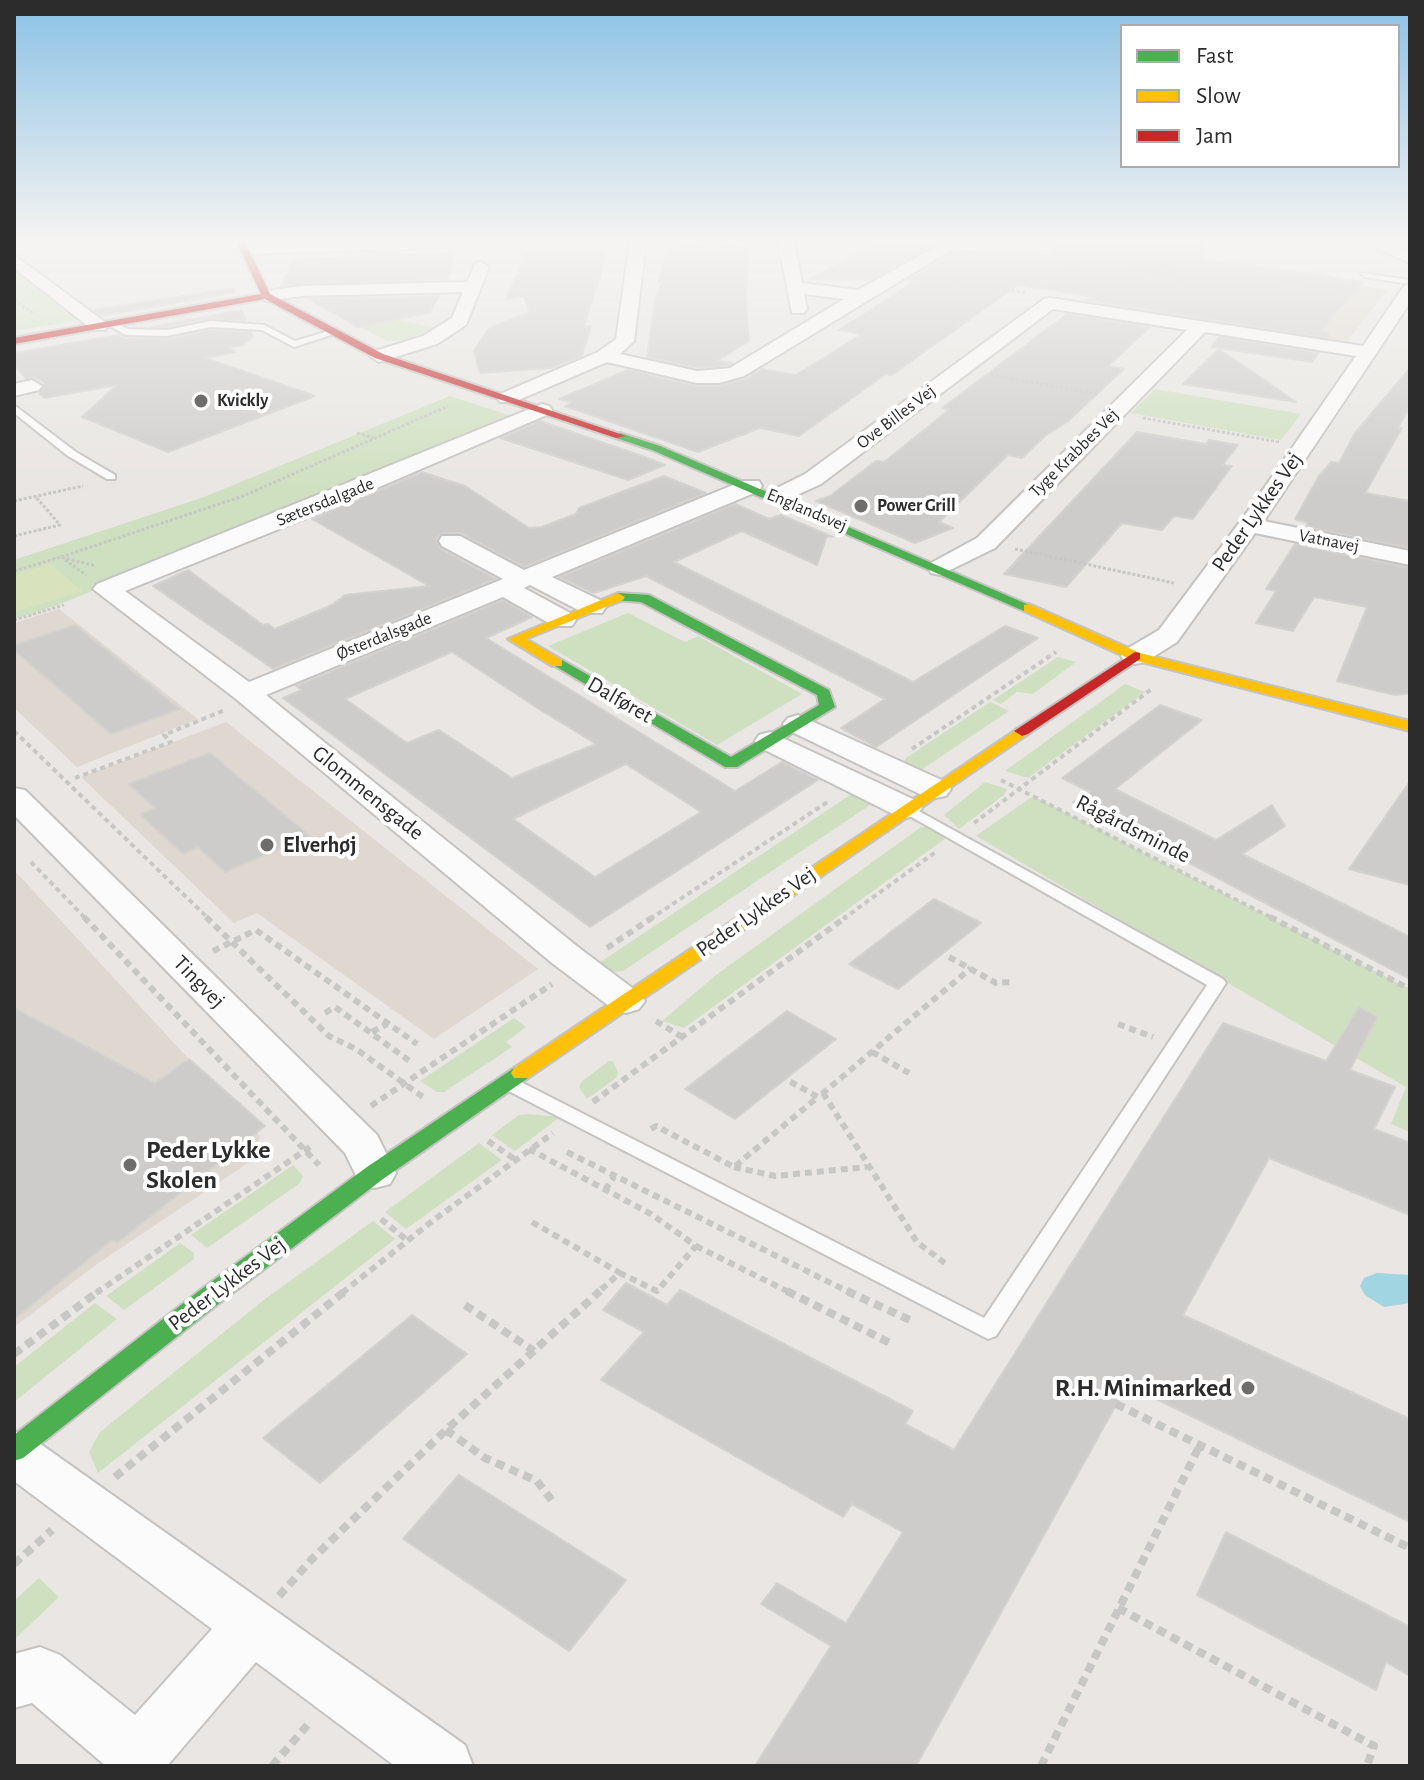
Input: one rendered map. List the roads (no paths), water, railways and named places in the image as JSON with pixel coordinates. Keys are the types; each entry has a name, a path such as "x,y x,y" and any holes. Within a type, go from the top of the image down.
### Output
{"street":[{"path":"14,341 105,325"},
{"name":"Englandsvej","path":"319,325 379,356 656,448 751,486 1135,656 1410,726"},
{"path":"379,356 430,340 455,325"},
{"path":"507,398 605,356 625,341 627,325"},
{"path":"802,325 803,331"},
{"path":"605,356 697,377 719,377 737,372 813,325"},
{"name":"Ove Billes Vej","path":"777,497 813,479 959,370 1013,325"},
{"name":"Ove Billes Vej","path":"1196,325 1201,326"},
{"name":"Peder Lykkes Vej","path":"444,1766 14,1452 208,1298 375,1173 906,808 1168,636 1249,525 1385,325"},
{"path":"1201,326 1367,352"},
{"name":"Tyge Krabbes Vej","path":"940,568 986,543 1201,326"},
{"name":"Sætersdalgade","path":"102,578 306,510 542,410"},
{"name":"Østerdalsgade","path":"246,693 751,486"},
{"name":"Vatnavej","path":"1249,525 1410,558"},
{"path":"451,541 519,581 563,620"},
{"name":"Glommensgade","path":"102,578 565,955 626,1001"},
{"path":"519,581 593,607"},
{"name":"Dalføret","path":"618,597 644,598 824,693 827,707 731,764 515,639 593,607 618,597"},
{"path":"798,724 935,789"},
{"path":"770,741 906,808"},
{"name":"Tingvej","path":"14,797 362,1145 375,1173"},
{"path":"14,1681 40,1674 138,1755 252,1625"}],"lane":[{"path":"105,325 126,332 153,332 203,325"},
{"path":"225,325 264,328 294,344 333,333"},
{"path":"14,408 72,454 111,477"},
{"path":"507,1083 988,1330 1217,983 906,808"}],"water":[{"path":"1377,1273 1410,1275 1410,1303 1384,1307 1365,1295 1360,1286 1364,1278"}],"place":[{"name":"Kvickly","path":"201,401"},
{"name":"Power Grill","path":"861,506"},
{"name":"Elverhøj","path":"267,845"},
{"name":"Peder Lykke Skolen","path":"130,1165"},
{"name":"R.H. Minimarked","path":"1248,1388"}]}
